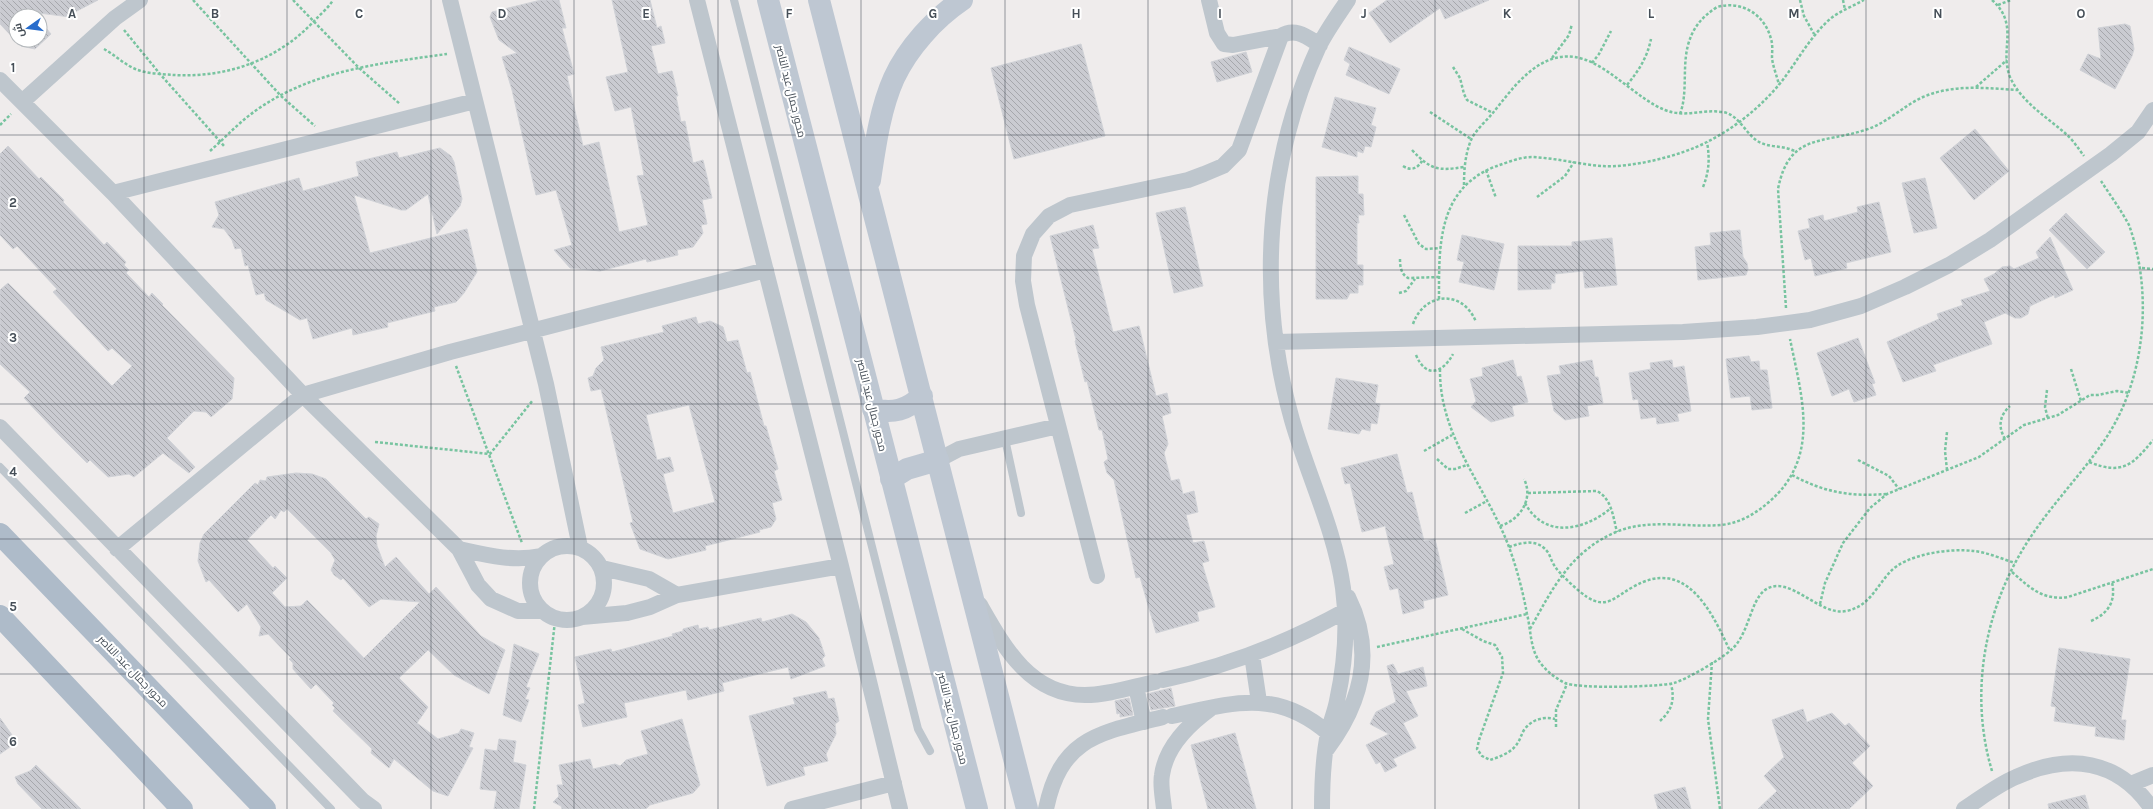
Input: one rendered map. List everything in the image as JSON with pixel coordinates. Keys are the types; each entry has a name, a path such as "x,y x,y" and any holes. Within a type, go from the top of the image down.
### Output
{"main road":[{"name":"محور جمال عبد الناصر","path":"768,0 977,809"},
{"path":"819,0 973,593 1027,809"},
{"path":"869,190 882,118 894,78 934,14 937,0"},
{"path":"921,36 962,0"},
{"path":"873,409 886,412 899,411 912,405 922,396"},
{"path":"891,479 908,469 938,460"},
{"name":"محور جمال عبد الناصر","path":"0,534 265,809"},
{"path":"2,619 182,809"}],"street":[{"path":"22,102 115,18 140,0"},
{"path":"450,0 464,51 475,101 546,384 580,547"},
{"path":"697,0 841,566 900,809"},
{"path":"1209,0 1217,33 1224,44 1233,46 1280,36 1287,32 1295,31 1320,45"},
{"path":"1322,809 1328,734 1337,703 1345,642 1343,587 1321,504 1292,421 1281,377 1276,342 1271,261 1277,181 1285,141 1301,90 1320,45 1348,0"},
{"path":"1098,576 1034,334 1023,281 1024,256 1033,234 1049,216 1070,205 1188,180 1223,166 1239,150 1280,36"},
{"path":"0,80 113,193 302,395 459,549 478,585 491,599 518,611 549,614 568,620 582,617 627,613 650,607 677,595 841,566"},
{"path":"113,193 475,101"},
{"path":"1276,342 1683,332 1757,328 1810,320 1861,306 1918,281 1949,265 1990,240 2093,167 2138,132 2153,110"},
{"path":"117,548 302,395 450,352 766,270"},
{"path":"938,460 959,449 1058,426"},
{"path":"0,427 368,806"},
{"path":"459,549 496,557 534,557 552,548 566,545 580,547 593,556 602,568 605,583 602,597 594,609 582,617"},
{"path":"534,557 530,583 533,598 549,614"},
{"path":"602,568 649,579 677,595"},
{"path":"1326,750 1343,728 1355,703 1361,677 1363,650 1360,628 1353,607 1343,587"},
{"path":"973,593 1007,650 1016,662 1029,674 1049,688 1066,693 1086,696 1136,687 1216,668 1300,635 1345,611"},
{"path":"1252,655 1259,702"},
{"path":"1136,687 1144,722"},
{"path":"1046,809 1058,769 1075,749 1098,736 1144,722 1214,707 1259,702 1284,707 1296,712 1318,725 1328,734"},
{"path":"1164,809 1162,775 1166,758 1175,742 1186,728 1214,707"},
{"path":"1964,809 2016,777 2035,770 2077,762 2096,766 2115,773 2132,784 2152,809"},
{"path":"2132,784 2153,775"},
{"path":"792,809 894,783"}],"lane":[{"path":"734,0 918,729 930,751"},
{"path":"1005,439 1021,513"},
{"path":"0,467 331,809"}],"path":[{"path":"192,0 281,96 328,138"},
{"path":"292,0 359,68 414,116"},
{"path":"90,40 137,70 160,74 191,76 217,74 251,64 274,54 289,44 313,23 333,0"},
{"path":"1800,0 1804,16 1814,34"},
{"path":"1843,0 1845,10"},
{"path":"1439,299 1441,248 1450,207 1464,185 1486,170 1509,162 1531,157 1602,166 1638,163 1673,155 1707,142 1739,122 1760,105 1779,85 1814,34 1831,18 1864,0"},
{"path":"1992,0 1998,5 2005,17 2009,31 2007,60 2010,76 2017,90 2067,135 2093,167 2129,225 2142,268 2145,286 2145,330 2130,392 2107,437 2089,462 2039,524 2016,563 1997,606 1990,629 1983,659 1980,691 1984,738 1997,788"},
{"path":"1998,5 2011,0"},
{"path":"1680,114 1684,95 1684,68 1693,32 1702,17 1724,2 1729,1"},
{"path":"1750,6 1761,17 1770,36 1772,58 1779,85"},
{"path":"115,18 160,74 220,143 241,160"},
{"path":"1464,185 1464,167 1471,139 1513,87 1533,69 1552,58 1569,35 1572,24"},
{"path":"1592,63 1599,54 1611,31"},
{"path":"1627,85 1646,59 1651,39"},
{"path":"208,152 258,109 299,86 333,74 382,63 464,51"},
{"path":"1552,58 1574,56 1592,63 1664,109 1680,114 1724,112 1739,122 1757,141 1771,146 1783,146 1796,152"},
{"path":"1976,87 2007,60"},
{"path":"1453,67 1460,78 1467,100 1493,113"},
{"path":"1530,629 1562,573 1576,558 1592,546 1617,532 1644,525 1722,525 1740,521 1756,513 1778,494 1792,476 1802,448 1805,422 1802,396 1787,323 1778,189 1781,172 1790,158 1802,146 1818,140 1867,130 1923,97 1940,92 1976,87 2017,90"},
{"path":"1430,112 1471,139"},
{"path":"1703,188 1708,174 1709,156 1707,142"},
{"path":"1412,150 1422,161 1436,169 1464,167"},
{"path":"1403,166 1408,169 1414,169 1419,166 1422,161"},
{"path":"1537,197 1565,176 1574,162"},
{"path":"1486,170 1496,198"},
{"path":"1404,215 1419,244 1426,249 1441,248"},
{"path":"1400,259 1400,268 1404,276 1414,279 1439,277"},
{"path":"2142,268 2153,269"},
{"path":"1399,293 1406,290 1414,279"},
{"path":"450,352 490,454 534,557"},
{"path":"2071,369 2081,401"},
{"path":"1440,370 1440,387 1443,407 1452,435 1500,526 1509,547 1527,614 1532,646 1538,660 1548,673 1567,684 1597,686 1671,684 1682,680 1730,651 1744,634 1759,597 1765,590 1774,587 1783,586 1825,608 1843,612 1859,607 1877,591 1901,563 1929,554 1944,551 1975,551 2016,563"},
{"path":"490,454 546,384"},
{"path":"2046,390 2045,407 2048,419"},
{"path":"1792,476 1809,485 1848,495 1887,494 1979,457 2024,425 2058,415 2093,394 2098,395 2117,391 2130,392"},
{"path":"2005,439 2000,425 2004,411 2010,406"},
{"path":"1947,432 1945,451 1947,470"},
{"path":"1424,451 1452,435"},
{"path":"346,439 490,454"},
{"path":"2089,462 2112,469 2131,465 2153,440"},
{"path":"1437,459 1448,469 1455,469 1467,465"},
{"path":"1858,460 1889,476 1899,489"},
{"path":"1500,526 1514,520 1525,504 1528,493 1524,479"},
{"path":"1528,493 1598,491 1609,501 1617,532"},
{"path":"1820,605 1825,583 1843,543 1856,525 1887,494"},
{"path":"1464,513 1487,501"},
{"path":"1525,504 1531,515 1541,523 1553,527 1576,526 1589,523 1611,508"},
{"path":"1509,547 1520,542 1534,543 1546,550 1556,568 1586,596 1595,601 1605,602 1616,600 1634,586 1648,581 1663,578 1679,581 1692,588 1702,600 1718,624 1730,651"},
{"path":"2012,572 2039,594 2058,599 2153,569"},
{"path":"2091,621 2103,614 2111,604 2114,593 2112,582"},
{"path":"534,809 549,614"},
{"path":"1363,650 1527,614"},
{"path":"1462,628 1477,638 1495,645 1502,657 1503,673 1477,749 1482,756 1490,760 1500,756 1517,745 1529,725 1541,718 1554,719"},
{"path":"1712,662 1708,719 1720,809"},
{"path":"1556,727 1554,719 1556,710 1567,684"},
{"path":"1660,721 1668,714 1672,705 1674,694 1671,684"}],"building":[{"path":"0,0 98,0 73,13 70,17 48,14 48,8 8,8 8,32 0,24"},
{"path":"541,0 559,0 566,28 562,28 574,74 567,76 583,146 599,142 619,232 648,225 637,176 644,175 631,107 615,111 606,77 628,72 612,0 650,0 657,28 661,26 665,43 651,46 658,74 672,71 678,96 676,96 681,122 685,121 693,163 703,160 712,198 702,200 707,224 701,225 703,233 693,247 677,250 678,255 647,262 646,259 600,271 570,268 554,250 572,245 556,190 536,195 512,90 502,57 517,53 499,40 490,17 492,12"},
{"path":"1387,0 1489,0 1445,19 1440,8 1390,43 1369,13"},
{"path":"2125,24 2130,26 2134,49 2115,89 2080,70 2088,54 2101,59 2098,28"},
{"path":"1081,44 1105,136 1014,159 991,68"},
{"path":"1349,47 1400,69 1389,94 1346,75 1350,64 1344,60"},
{"path":"1246,52 1252,72 1217,82 1211,62"},
{"path":"1335,97 1376,108 1371,125 1376,127 1371,147 1365,146 1363,153 1357,151 1357,157 1322,147"},
{"path":"1975,129 2009,171 1974,200 1940,158"},
{"path":"8,146 39,179 41,177 64,200 63,202 104,245 107,242 126,262 124,265 129,270 126,273 149,297 152,293 234,378 232,399 211,417 206,412 194,411 167,438 195,467 189,473 163,453 134,477 129,474 108,477 90,460 87,463 61,437 24,398 30,392 0,364 0,290 8,283 112,386 132,366 112,348 108,351 53,292 57,289 17,246 13,249 0,235 0,154"},
{"path":"440,148 451,156 454,162 462,199 460,206 437,234 428,194 406,210 401,210 354,195 370,253 467,229 477,272 464,293 456,302 434,307 435,311 387,323 388,327 353,335 352,328 313,339 307,318 300,320 266,300 264,293 256,295 248,265 245,266 241,248 235,249 232,240 224,229 212,227 219,215 215,202 299,178 303,191 359,176 356,162 397,152 399,158"},
{"path":"1358,176 1358,194 1363,194 1364,215 1358,215 1357,265 1363,265 1363,285 1358,285 1358,293 1350,293 1347,299 1316,299 1316,177"},
{"path":"1925,178 1937,228 1914,233 1902,183"},
{"path":"1879,202 1891,252 1846,263 1847,268 1815,276 1811,258 1805,260 1798,231 1810,228 1808,219 1823,215 1824,221 1858,212 1857,207"},
{"path":"1185,207 1203,286 1174,293 1156,213"},
{"path":"2066,213 2105,252 2087,269 2049,230"},
{"path":"1093,225 1099,248 1092,249 1113,332 1139,326 1156,396 1167,393 1171,413 1162,416 1168,444 1164,453 1171,481 1179,479 1183,494 1194,491 1198,512 1186,515 1193,543 1204,541 1209,561 1202,563 1215,607 1197,612 1199,621 1156,633 1140,577 1136,578 1114,480 1107,473 1104,462 1108,459 1102,430 1099,430 1087,381 1085,382 1050,236"},
{"path":"1740,230 1743,257 1747,263 1748,269 1746,275 1698,280 1695,247 1711,245 1710,233"},
{"path":"1462,235 1504,244 1494,290 1459,282 1464,262 1457,260"},
{"path":"2050,237 2073,290 2055,298 2054,295 2030,306 2028,314 2021,318 2015,318 2005,313 1984,322 1992,344 1933,365 1936,371 1903,382 1887,342 1939,319 1937,314 1963,305 1961,300 1990,291 1984,279 1994,274 2002,267 2010,266 2014,269 2039,258 2036,252"},
{"path":"1612,238 1617,285 1585,288 1583,271 1555,274 1555,283 1551,283 1551,289 1518,290 1518,246 1572,246 1572,242"},
{"path":"696,317 698,324 710,321 723,327 727,342 738,340 747,373 750,372 764,426 766,426 778,469 774,471 782,500 772,503 776,519 771,527 759,530 760,532 705,546 706,550 668,559 640,549 630,523 633,522 601,389 591,391 588,378 593,376 596,368 604,360 601,347 664,332 662,326","holes":["689,405 715,502 673,513 663,474 674,471 670,457 657,460 646,415"]},
{"path":"1858,338 1875,383 1872,384 1876,395 1854,402 1849,389 1832,396 1817,353"},
{"path":"1749,356 1751,362 1759,361 1760,370 1767,370 1772,408 1752,410 1750,396 1731,398 1726,359"},
{"path":"1513,360 1517,377 1521,376 1528,402 1512,406 1514,416 1491,422 1471,407 1476,401 1470,379 1483,376 1482,368"},
{"path":"1592,360 1595,377 1598,377 1603,403 1587,406 1589,416 1565,420 1554,411 1547,376 1561,374 1559,366"},
{"path":"1672,360 1673,368 1684,366 1691,411 1677,414 1679,421 1657,424 1656,417 1641,419 1638,399 1633,400 1629,373 1651,369 1650,363"},
{"path":"1336,378 1378,385 1375,403 1380,404 1377,424 1371,423 1370,431 1362,429 1359,434 1328,429"},
{"path":"1397,454 1407,493 1412,492 1424,541 1435,539 1448,595 1423,601 1424,608 1403,614 1398,588 1390,590 1384,567 1394,564 1385,526 1362,532 1350,483 1345,484 1341,468"},
{"path":"296,473 312,474 326,479 366,519 369,517 379,524 376,536 377,546 385,567 396,557 429,594 436,587 481,636 505,650 489,694 454,675 428,650 399,678 428,707 417,723 438,739 459,733 461,729 474,733 469,747 473,748 448,796 433,791 394,759 389,768 371,753 372,749 333,711 335,708 332,705 334,703 316,684 311,689 293,669 293,663 289,659 291,658 268,634 259,636 261,627 247,604 238,612 209,580 206,582 198,561 200,543 204,534 255,483 258,485 260,480 266,481 267,477","holes":["287,509 331,553 335,560 331,570 334,575 341,580 343,578 369,607 381,599 420,602 364,658 307,600 301,606 285,607 272,593 287,578 275,566 273,568 247,540 271,515 275,519 281,510 284,512"]},
{"path":"792,614 806,622 819,638 825,656 822,659 825,666 791,679 788,667 722,683 724,691 688,700 686,690 624,703 627,717 583,727 578,705 585,703 575,657 611,649 612,652 673,636 672,634 683,631 683,629 698,625 699,629 708,627 709,630 761,618 762,622"},
{"path":"514,644 539,654 526,687 530,688 525,699 529,700 521,722 503,715"},
{"path":"2059,648 2130,659 2121,720 2126,720 2124,740 2095,736 2096,727 2054,721 2056,707 2051,706"},
{"path":"1393,664 1398,674 1423,667 1427,686 1406,691 1418,716 1403,723 1416,748 1393,759 1397,766 1385,772 1380,762 1376,764 1366,745 1389,734 1370,724 1376,712 1396,702 1387,666"},
{"path":"1171,688 1175,706 1151,710 1147,694"},
{"path":"826,691 828,699 834,698 839,721 835,724 836,734 826,754 828,761 803,767 805,775 767,786 749,716 795,704 793,698"},
{"path":"1129,698 1133,715 1120,717 1120,713 1117,714 1115,701"},
{"path":"1803,709 1807,722 1832,713 1845,726 1849,723 1870,746 1852,763 1873,786 1849,809 1758,809 1777,791 1764,776 1784,757 1772,720"},
{"path":"0,718 17,742 0,754"},
{"path":"682,719 700,785 693,793 650,805 646,809 562,809 561,806 553,802 559,796 557,785 563,785 559,765 590,759 593,769 615,764 620,766 626,760 648,754 641,731"},
{"path":"1235,733 1256,809 1208,809 1191,745"},
{"path":"499,739 516,741 513,762 526,765 519,809 494,809 497,791 480,789 485,749 497,751"},
{"path":"36,765 81,809 42,809 18,784 15,777 30,771"},
{"path":"1685,787 1691,809 1658,809 1654,795"},
{"path":"2085,795 2089,809 2049,809 2048,804"}]}
